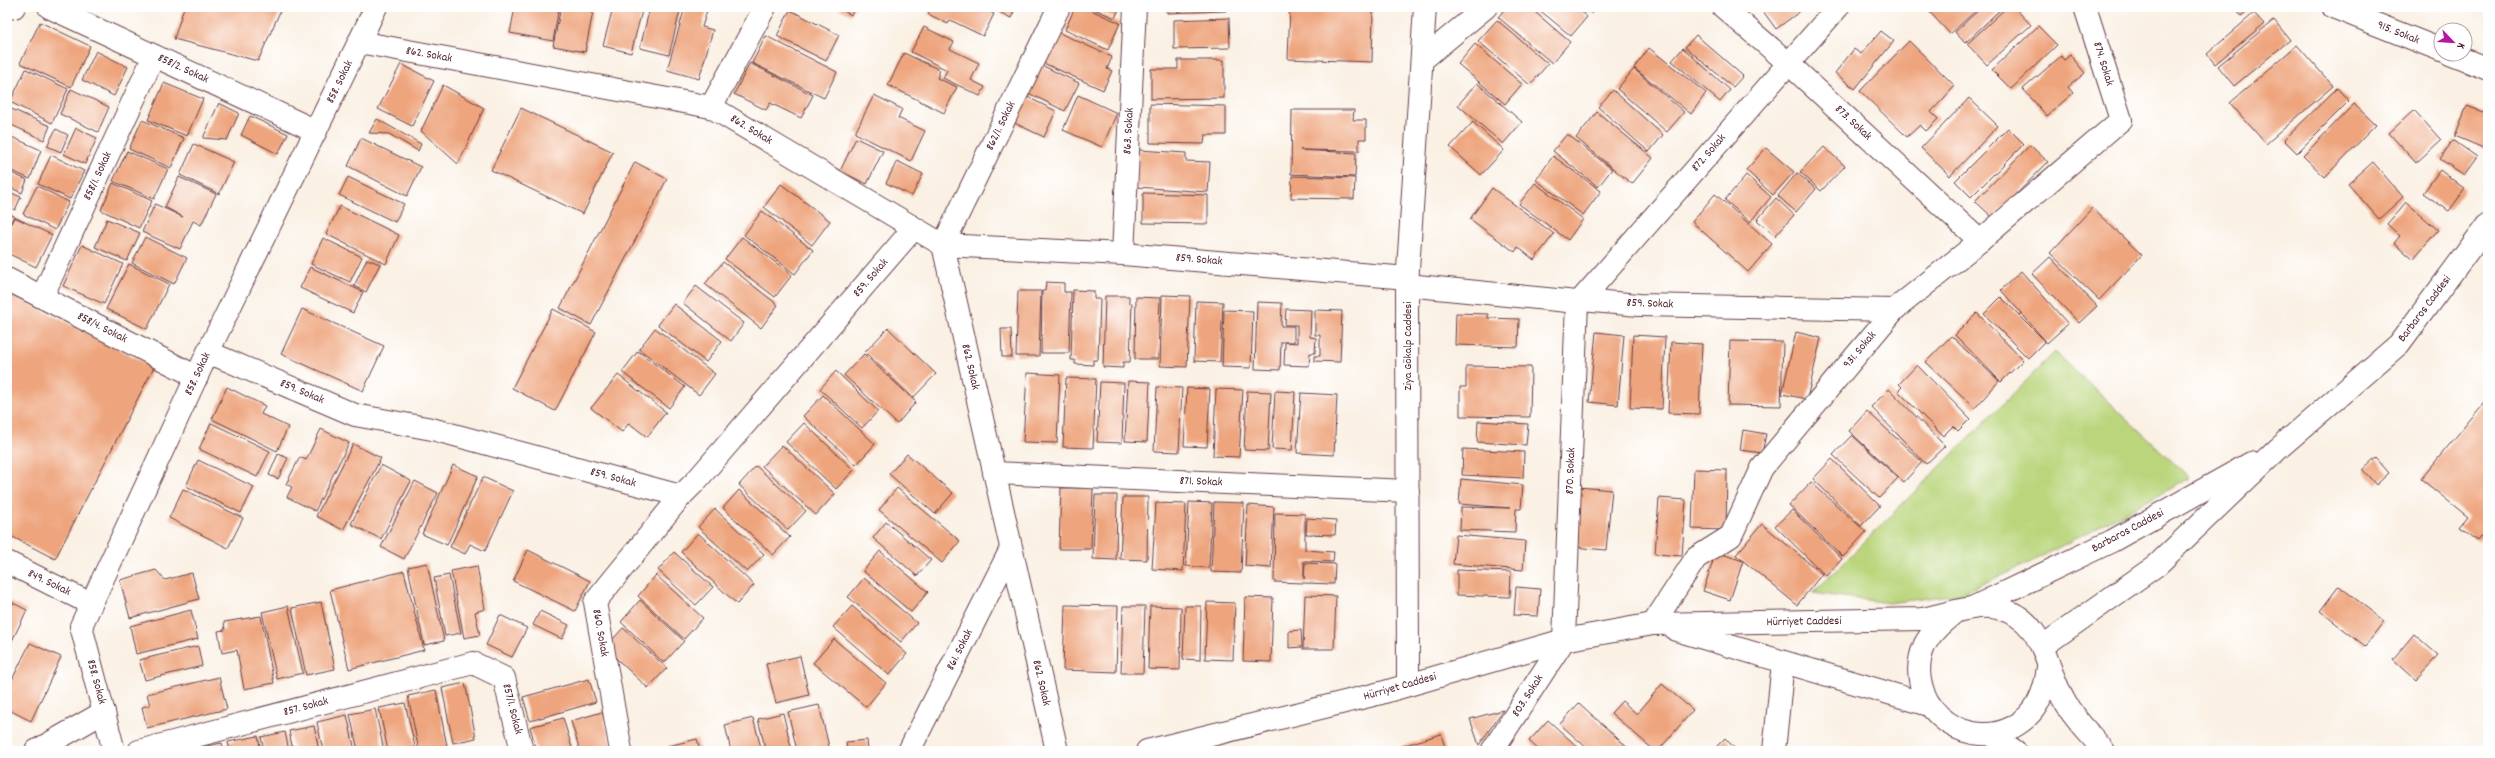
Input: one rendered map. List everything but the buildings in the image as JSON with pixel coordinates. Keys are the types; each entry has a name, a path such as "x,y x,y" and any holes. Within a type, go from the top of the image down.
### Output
{"street":[{"path":"7,8 14,7"},
{"name":"858/2. Sokak","path":"49,7 316,131"},
{"name":"858. Sokak","path":"114,751 81,626 208,352 376,7"},
{"path":"711,107 766,7"},
{"name":"862/1. Sokak","path":"943,245 1060,7"},
{"name":"863. Sokak","path":"1122,254 1135,7"},
{"name":"Ziya Gökalp Caddesi","path":"1408,685 1408,282 1425,7"},
{"path":"1422,60 1486,7"},
{"name":"873. Sokak","path":"1723,7 1788,63 1980,241"},
{"name":"872. Sokak","path":"1579,301 1838,7"},
{"name":"874. Sokak","path":"2085,7 2120,120"},
{"name":"915. Sokak","path":"2333,7 2433,47"},
{"name":"862. Sokak","path":"359,42 711,107 943,245 1057,751"},
{"name":"858/1. Sokak","path":"42,297 154,56"},
{"path":"2470,62 2488,69"},
{"name":"931. Sokak","path":"1653,624 1696,558 1731,536 1762,468 1894,310 1980,241 2120,120"},
{"name":"859. Sokak","path":"208,352 355,415 432,429 681,496 696,481 914,228"},
{"name":"Barbaros Caddesi","path":"2043,646 2157,565 2279,448 2399,344 2487,229"},
{"name":"859. Sokak","path":"943,245 1122,254 1408,282 1579,301 1639,305 1894,310"},
{"name":"858/4. Sokak","path":"7,279 197,377"},
{"name":"870. Sokak","path":"1564,640 1579,301"},
{"name":"Barbaros Caddesi","path":"1964,610 2112,541 2279,448"},
{"name":"871. Sokak","path":"994,473 1408,491"},
{"name":"860. Sokak","path":"621,751 595,602 681,496"},
{"name":"861. Sokak","path":"908,751 1011,549"},
{"name":"849. Sokak","path":"7,562 91,604"},
{"name":"Hürriyet Caddesi","path":"1147,751 1408,685 1564,640 1653,624 1922,619 1964,610 1996,607 2016,614 2032,628 2043,646 2048,667 2066,704 2104,751"},
{"name":"Hürriyet Caddesi","path":"1964,610 1937,626 1926,644 1920,664 1921,686 1929,705 1944,721 1962,731 1982,735 2003,732 2022,722 2037,707 2046,688 2048,667"},
{"name":"Hürriyet Caddesi","path":"1653,624 1929,705"},
{"name":"803. Sokak","path":"1492,751 1564,640"},
{"path":"1774,751 1783,662"},
{"name":"857. Sokak","path":"139,751 473,663"},
{"name":"857/1. Sokak","path":"473,663 504,678 522,751"},
{"path":"36,751 104,712"},
{"path":"1990,734 2015,751"}],"green space":[{"path":"2055,352 2190,478 2025,565 1959,594 1889,603 1813,593"}]}
